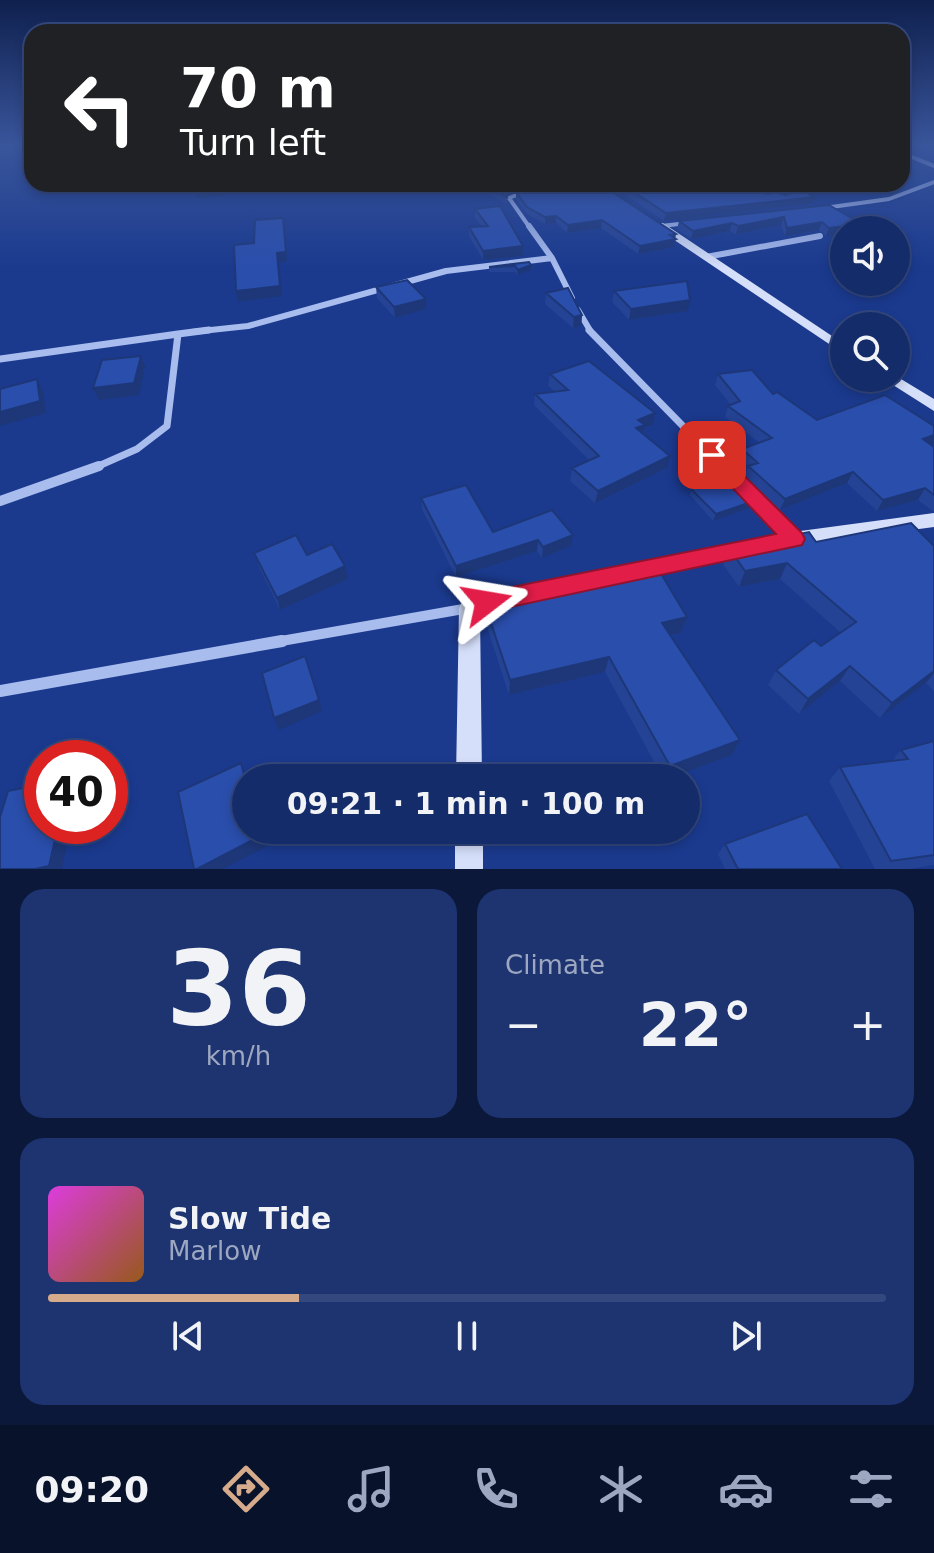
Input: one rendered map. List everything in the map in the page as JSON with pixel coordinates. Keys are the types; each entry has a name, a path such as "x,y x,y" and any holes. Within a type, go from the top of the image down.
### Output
{"street":[{"path":"523,192 509,198 552,258 588,329 794,539"},
{"path":"815,208 889,199 908,192"},
{"path":"650,218 830,341"},
{"path":"661,226 692,222"},
{"path":"706,257 820,236"},
{"path":"0,359 248,326 446,271 552,258"},
{"path":"0,501 130,452 160,436 167,426 178,334"},
{"path":"910,391 934,406"},
{"path":"0,691 469,608 504,597 794,539 905,530 934,520"},
{"path":"469,608 469,764"},
{"path":"469,844 469,869"}],"building":[{"path":"516,192 612,192 676,234 670,235 676,239 640,246 602,220 568,225 556,216 545,217 527,207"},
{"path":"633,192 776,192 785,195 806,192 815,197 666,213"},
{"path":"829,205 848,216 830,216 829,228 822,222 787,228 784,217 693,231 679,221"},
{"path":"500,206 523,246 483,251 469,227 488,226 475,209"},
{"path":"283,218 286,252 277,253 280,286 236,291 234,245 254,243 255,220"},
{"path":"529,262 531,265 518,270 515,266 489,267"},
{"path":"407,280 426,299 394,307 376,287"},
{"path":"687,281 690,300 631,309 614,291"},
{"path":"568,288 582,315 574,317 546,293"},
{"path":"141,356 134,383 93,388 102,360"},
{"path":"589,361 655,413 638,420 645,425 636,428 670,456 598,491 572,468 599,456 535,394 568,390 550,374"},
{"path":"752,370 773,394 777,392 817,420 885,395 934,426 934,435 923,439 934,447 934,495 925,488 883,500 853,472 785,499 748,466 758,463 742,449 772,438 728,406 740,401 718,374"},
{"path":"37,379 40,401 0,412 0,389"},
{"path":"729,476 754,501 716,514 691,489"},
{"path":"466,485 493,532 552,510 573,535 543,547 538,540 456,566 421,498"},
{"path":"911,523 934,546 934,671 892,703 850,666 808,699 776,670 814,640 821,646 856,622 787,563 745,571 729,548 809,532 816,542"},
{"path":"296,535 307,555 332,544 345,566 277,598 254,553"},
{"path":"660,572 687,617 662,623 740,740 669,764 609,657 510,680 486,608"},
{"path":"305,656 319,700 274,718 262,673"},
{"path":"934,741 934,855 891,861 840,767 908,759 901,750"},
{"path":"232,767 232,844 245,844 194,869 178,792"},
{"path":"24,788 24,844 54,844 49,866 0,869 0,817 8,791"},
{"path":"807,814 842,869 738,869 725,844"}],"route":[{"path":"487,602 794,539 712,455"}]}
